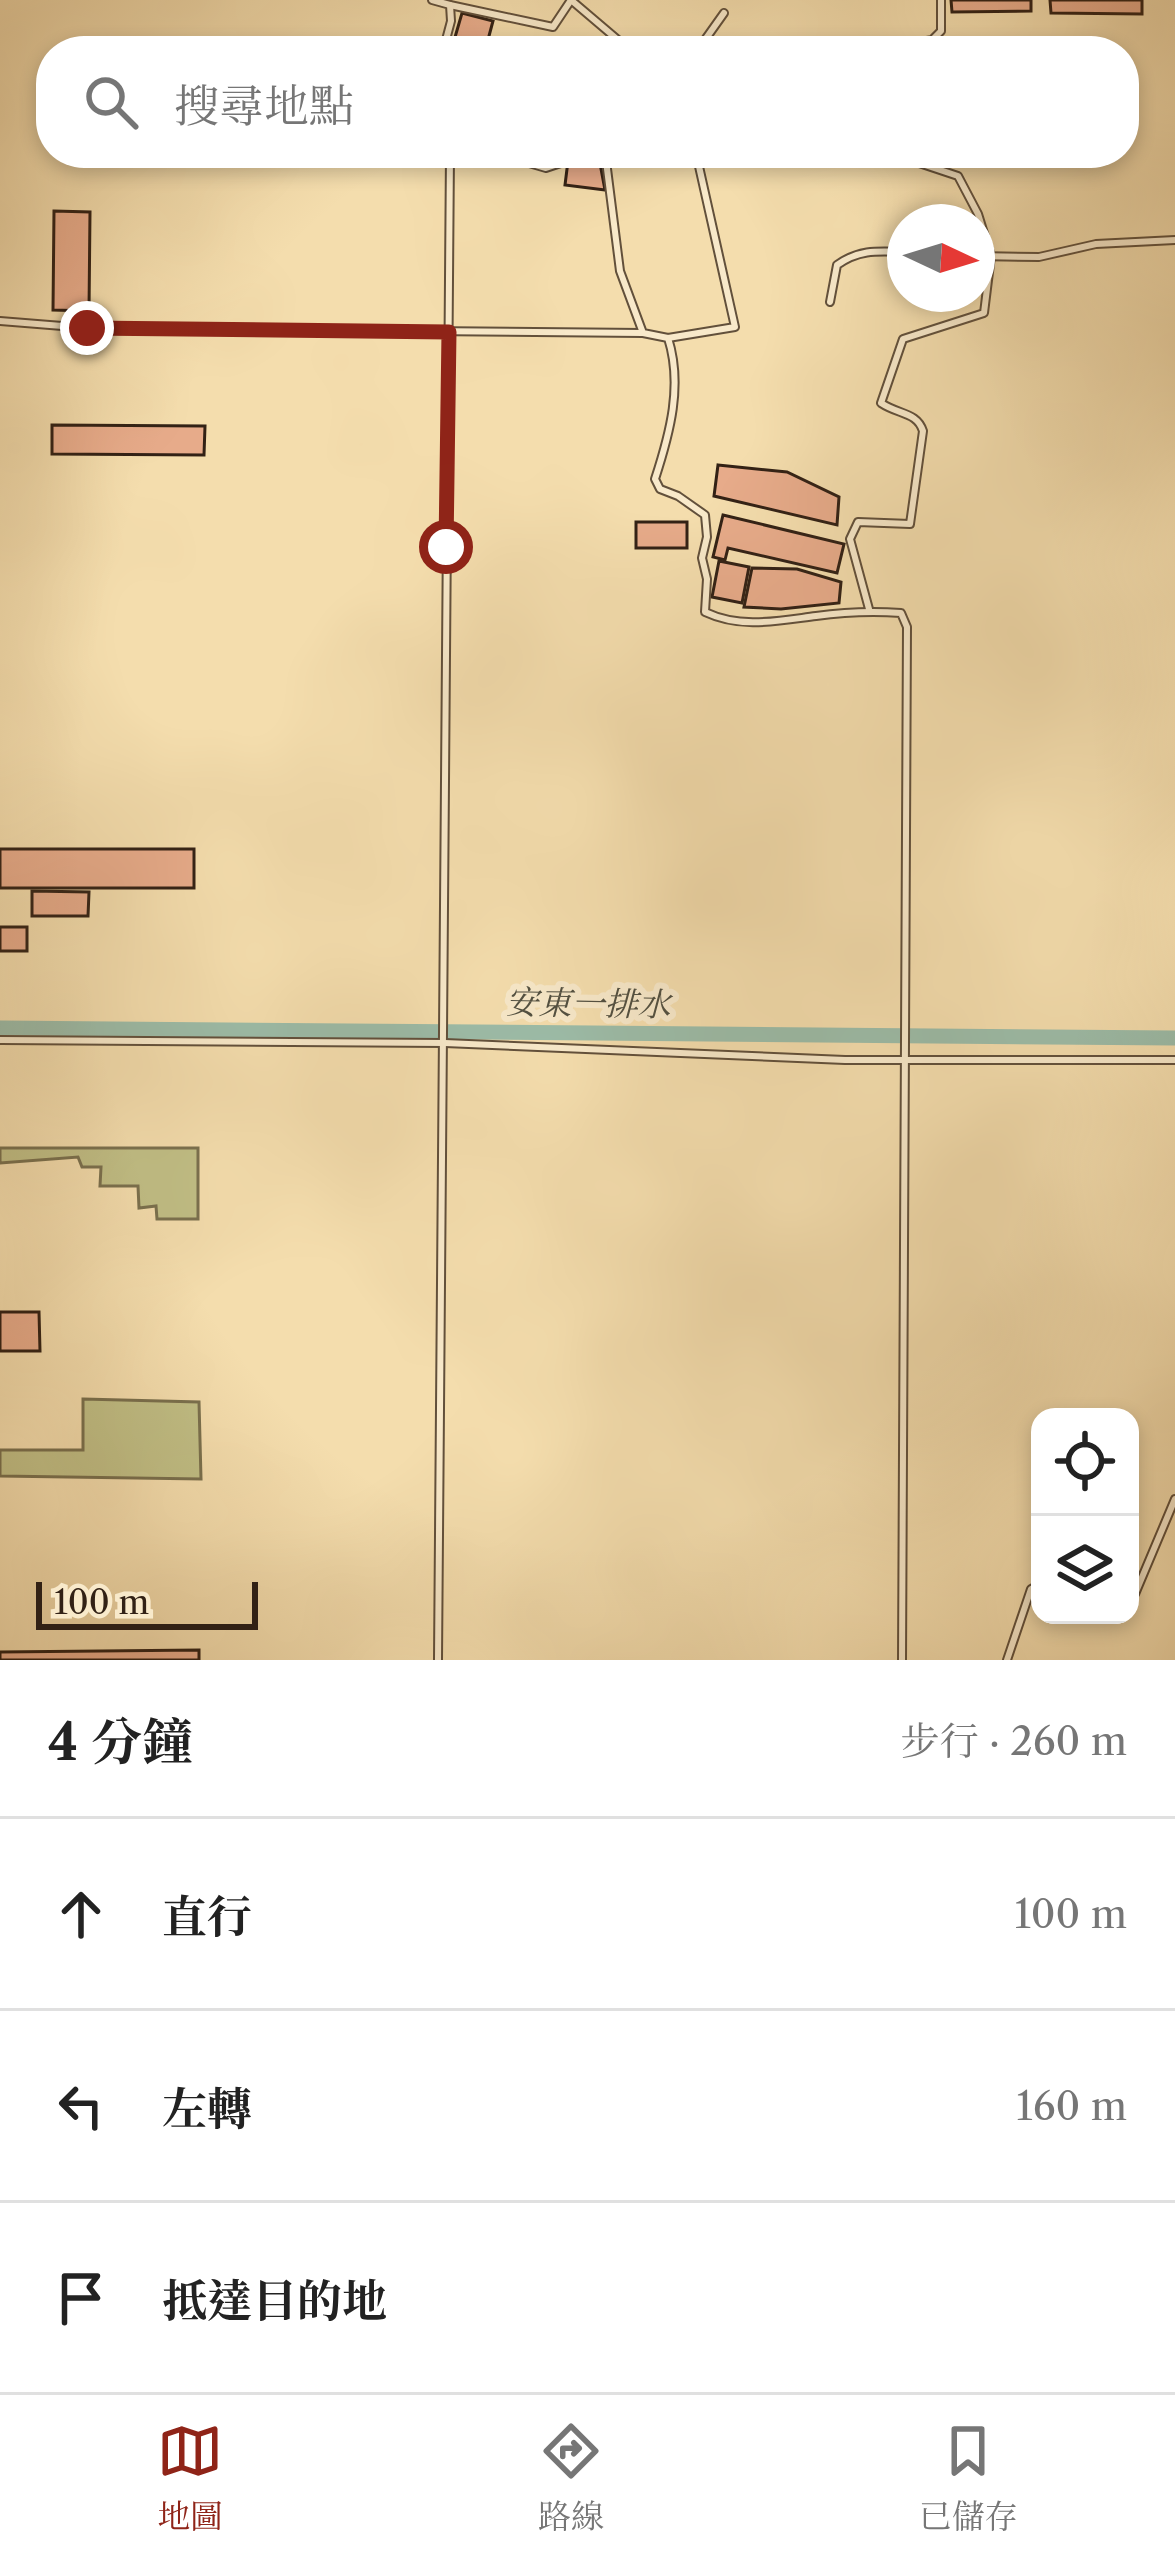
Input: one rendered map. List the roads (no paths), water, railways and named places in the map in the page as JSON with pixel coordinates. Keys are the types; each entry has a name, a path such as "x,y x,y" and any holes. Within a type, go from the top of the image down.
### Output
{"lane":[{"path":"432,0 553,27 571,0 614,36"},
{"path":"936,36 941,31 941,0"},
{"path":"447,36 450,4"},
{"path":"708,36 724,13"},
{"path":"438,1660 450,168"},
{"path":"607,168 620,271 643,334"},
{"path":"0,321 87,328 668,338 735,327 699,168"},
{"path":"934,168 958,176 973,204"},
{"path":"995,256 1039,257 1096,244 1175,240"},
{"path":"830,302 837,265 852,254 887,251"},
{"path":"870,611 850,539 858,522 910,524 923,431 913,416 896,413 881,403 903,339 984,312"},
{"path":"668,338 675,361 671,430 656,478 660,489 705,515 705,612 723,621 769,623 870,611 901,613 907,627 902,1660"},
{"path":"0,1040 445,1043 845,1060 1175,1060"},
{"path":"1139,1587 1175,1499"},
{"path":"1007,1660 1031,1589"}],"waterway":[{"name":"安東一排水","path":"0,1028 1175,1038"}]}
